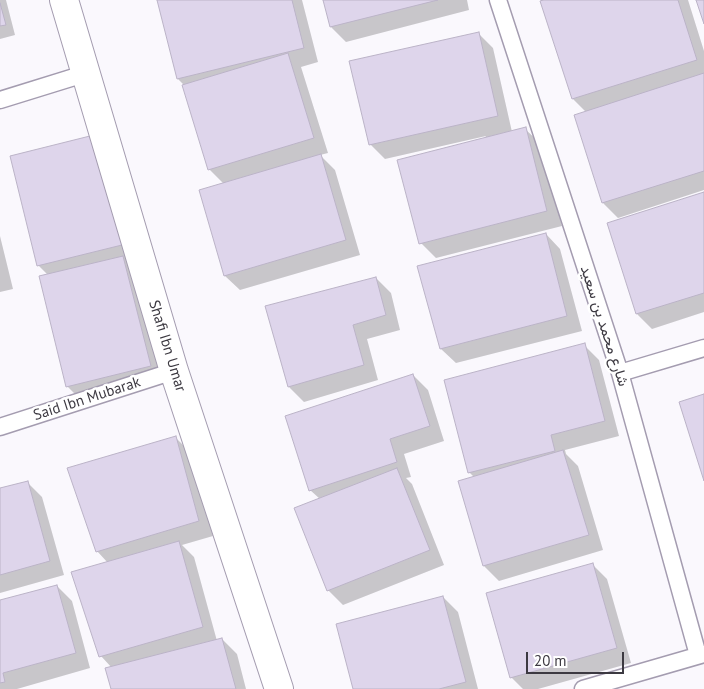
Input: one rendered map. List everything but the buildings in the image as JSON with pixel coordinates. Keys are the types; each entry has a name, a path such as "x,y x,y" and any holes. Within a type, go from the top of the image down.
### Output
{"street":[{"name":"Shafi Ibn Umar","path":"64,0 84,74 174,371 279,689"}],"lane":[{"name":"شارع محمد بن سعيد","path":"498,0 620,373 701,654"},
{"path":"0,100 84,74"},
{"path":"620,373 704,348"},
{"name":"Said Ibn Mubarak","path":"0,427 174,371"},
{"path":"584,689 701,654"}]}
